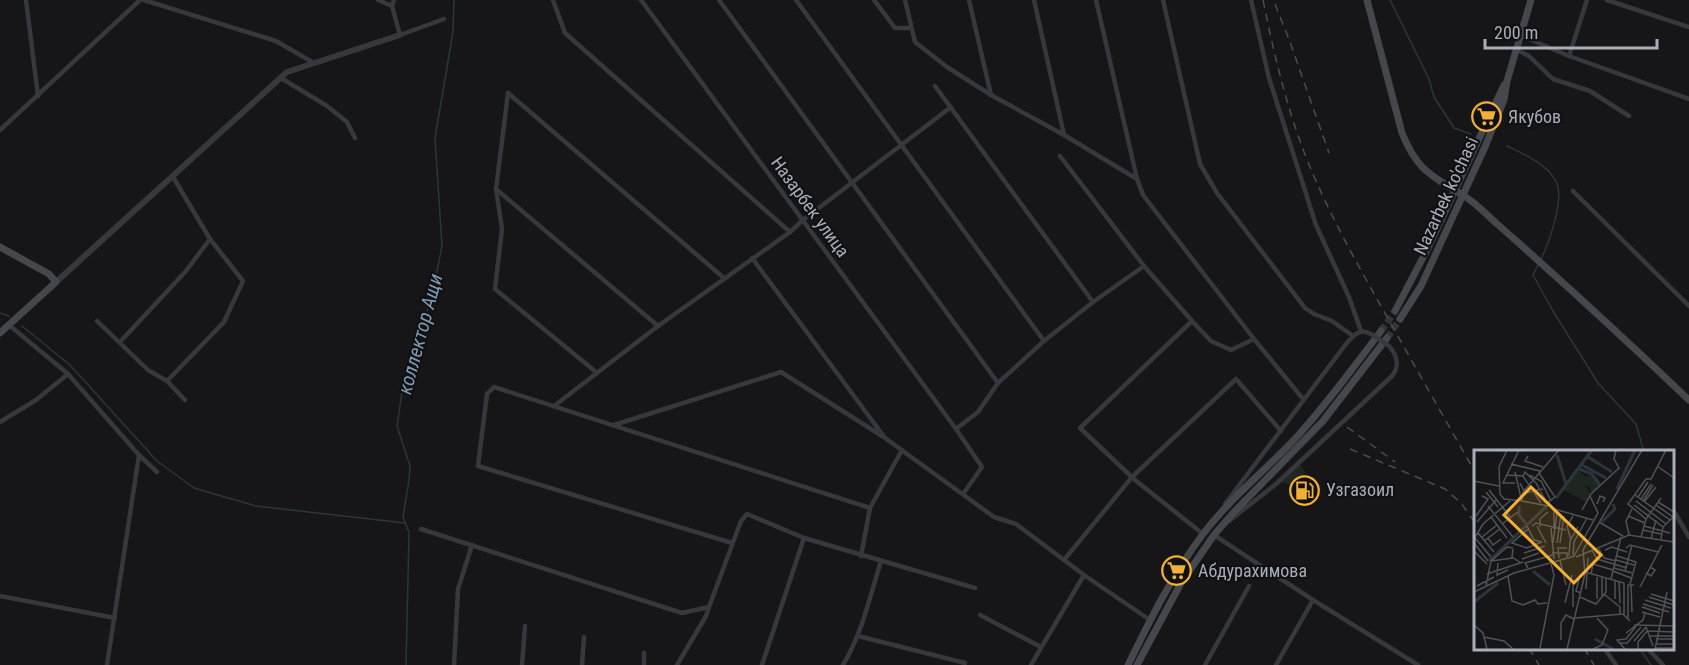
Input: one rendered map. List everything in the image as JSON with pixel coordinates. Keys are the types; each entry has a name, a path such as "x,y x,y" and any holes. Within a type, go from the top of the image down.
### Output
{"main road":[{"path":"1367,0 1402,133 1409,150 1426,172 1463,195 1547,268 1689,400"},
{"name":"Nazarbek ko'chasi","path":"1400,319 1421,286 1504,100 1507,81 1531,0"},
{"name":"Nazarbek ko'chasi","path":"1395,311 1412,282 1507,81"},
{"path":"0,333 56,282 49,274 1,248"},
{"path":"1128,665 1175,575 1203,534 1316,414 1381,331"},
{"path":"1137,665 1181,583 1214,535 1323,421 1387,338"}],"street":[{"path":"26,0 38,96"},
{"path":"0,129 142,0 276,41 314,63"},
{"path":"378,0 392,6"},
{"path":"394,0 392,6 400,35"},
{"path":"553,0 565,33 790,232"},
{"name":"Назарбек улица","path":"641,0 982,467 963,494"},
{"path":"719,0 998,383"},
{"path":"796,0 1044,341"},
{"path":"874,0 895,28 911,28"},
{"path":"905,0 915,42 947,67 1137,179"},
{"path":"969,0 991,95"},
{"path":"1034,0 1064,135"},
{"path":"1096,0 1137,179 1143,195 1303,399"},
{"path":"1163,0 1200,164 1217,193 1305,308 1332,321 1353,336"},
{"path":"1251,0 1269,78 1316,225 1349,297 1361,331"},
{"path":"1569,56 1587,0"},
{"path":"1607,0 1689,27"},
{"path":"56,282 287,72 444,19"},
{"path":"1522,36 1569,56 1689,99"},
{"path":"1517,50 1529,56 1553,79 1590,91 1629,116"},
{"path":"281,78 327,106 347,122 355,138"},
{"path":"935,86 1093,302"},
{"path":"596,372 495,289 502,229 496,189 508,93 724,279"},
{"path":"554,406 658,326 790,232 951,107"},
{"path":"1060,156 1144,266 1211,341 1230,350 1254,339"},
{"path":"167,381 224,322 243,281 210,239 173,177"},
{"path":"496,189 658,326"},
{"path":"1573,191 1689,306"},
{"path":"120,342 186,271 210,239"},
{"path":"752,258 885,438"},
{"path":"956,429 978,411 998,383 1044,341 1093,302 1144,266"},
{"path":"97,321 148,370 167,381 185,400"},
{"path":"1192,321 1080,428 1132,477 1203,534"},
{"path":"9,325 68,374 139,455 157,472"},
{"path":"1215,520 1303,399 1353,336 1361,331 1371,334 1389,346 1396,359 1396,369 1392,376 1276,484 1222,526"},
{"path":"614,425 781,372 885,438 994,517 1016,524 1084,576 1150,620"},
{"path":"0,422 36,400 68,374"},
{"path":"1064,560 1132,477 1236,379 1281,431"},
{"path":"732,543 478,466 487,394 494,387 870,508"},
{"path":"861,556 870,508 902,450"},
{"path":"107,665 139,455"},
{"path":"1674,511 1689,537"},
{"path":"677,665 706,616 732,543 741,521 747,514 804,538 975,588"},
{"path":"421,529 682,613 709,607"},
{"path":"1214,535 1418,665"},
{"path":"762,665 804,538"},
{"path":"454,665 459,589 472,545"},
{"path":"843,665 858,636 881,561"},
{"path":"1031,665 1084,576"},
{"path":"1205,665 1249,586"},
{"path":"0,596 115,618"},
{"path":"1275,665 1313,600"},
{"path":"980,615 1041,647"},
{"path":"522,665 525,626"},
{"path":"858,636 965,663"},
{"path":"582,665 584,637"},
{"path":"1605,650 1616,665"},
{"path":"1649,650 1663,665"},
{"path":"644,653 644,665"}],"shaded area":[{"path":"1297,462 1306,472 1293,487 1279,480"}],"waterway":[{"name":"коллектор Ащи","path":"406,665 409,532 403,517 410,466 397,426 403,385 432,296 442,246 435,138 453,32 454,0"},
{"path":"1390,0 1429,79 1434,97 1454,128 1471,134"},
{"path":"1507,146 1547,169 1556,181 1559,198 1557,209 1552,232 1541,259"},
{"path":"1539,263 1533,275 1553,311 1598,383 1636,424 1643,450"},
{"path":"0,313 9,316"},
{"path":"22,326 70,365 157,461 194,488 256,506 405,523"},
{"path":"1640,650 1651,665"}],"tunnel":[{"path":"1381,331 1395,311"},
{"path":"1387,338 1400,319"}],"railway":[{"path":"1263,0 1287,102 1317,184 1360,269 1474,470"},
{"path":"1275,4 1329,153"},
{"path":"1347,427 1395,462"},
{"path":"1350,449 1445,489 1461,503 1474,521"},
{"path":"1530,650 1539,665"},
{"path":"1585,650 1594,665"}],"place":[{"name":"Якубов","path":"1487,117"},
{"name":"Узгазоил","path":"1305,490"},
{"name":"Абдурахимова","path":"1177,571"}]}
